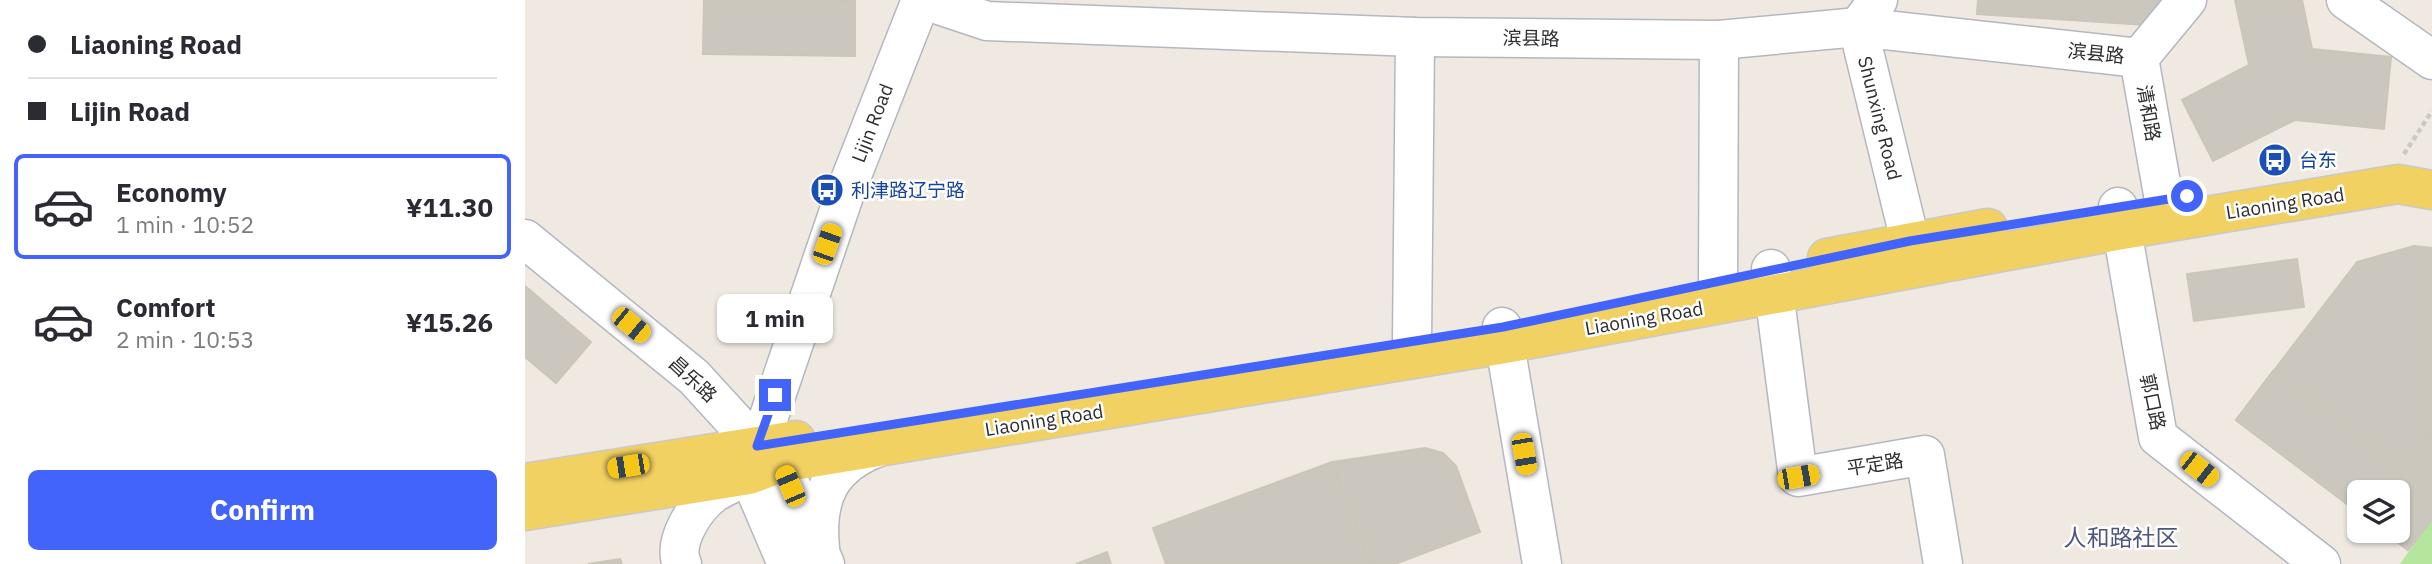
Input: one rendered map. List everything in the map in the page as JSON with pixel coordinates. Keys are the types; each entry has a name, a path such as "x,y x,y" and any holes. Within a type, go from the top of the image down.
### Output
{"main road":[{"name":"Liaoning Road","path":"525,483 879,447 1504,336 1773,282 2120,218 2164,200 2416,163"},
{"name":"Liaoning Road","path":"525,511 762,461 1412,342 1504,336 1718,281 1773,282 1910,241 2398,184 2432,190"}],"street":[{"name":"滨县路","path":"922,0 987,21 1415,37 1719,40 1868,14 2139,58"},
{"name":"Lijin Road","path":"762,461 845,193 922,0"},
{"name":"清和路","path":"2164,200 2139,58 2187,0"},
{"path":"2354,2 2432,60"},
{"name":"Shunxing Road","path":"1868,14 1910,241"},
{"path":"1412,342 1415,37"},
{"path":"1718,281 1719,40"},
{"name":"郭口路","path":"2120,218 2158,437 2321,564"},
{"name":"昌乐路","path":"525,239 694,377 762,461 811,561"},
{"name":"平定路","path":"1773,282 1798,477 1925,455 1943,564"},
{"path":"1504,336 1542,564"},
{"path":"811,561 824,494 854,456 879,447"},
{"path":"682,564 680,559 685,526 713,494 762,461"}],"path":[{"path":"2416,163 2432,111"}],"green space":[{"path":"2432,519 2432,564 2400,564"}],"building":[{"path":"704,0 855,1 855,56 703,54"},
{"path":"1978,0 2167,0 2146,25 1977,14"},
{"path":"2235,0 2302,0 2312,49 2391,57 2384,129 2295,120 2213,161 2182,100 2249,65"},
{"path":"2414,246 2432,248 2432,519 2408,550 2399,543 2410,543 2410,480 2347,480 2347,504 2236,420 2357,262"},
{"path":"2297,259 2304,307 2194,321 2187,274"},
{"path":"525,286 591,342 556,383 525,357"},
{"path":"2273,371 2403,469 2432,431 2432,519 2408,550 2399,543 2410,543 2410,480 2347,480 2347,504 2236,420"},
{"path":"1425,448 1443,453 1456,466 1480,532 1395,564 1370,564 1332,462"},
{"path":"1332,462 1370,564 1166,564 1153,528"},
{"path":"1107,552 1111,564 1076,564"},
{"path":"620,559 622,564 588,564"}],"place":[{"name":"台东","path":"2275,160"},
{"name":"利津路辽宁路","path":"827,190"}],"district":[{"name":"人和路社区","path":"2121,537"}],"route":[{"path":"775,395 757,446 1503,327 1910,241 2187,196"}]}
